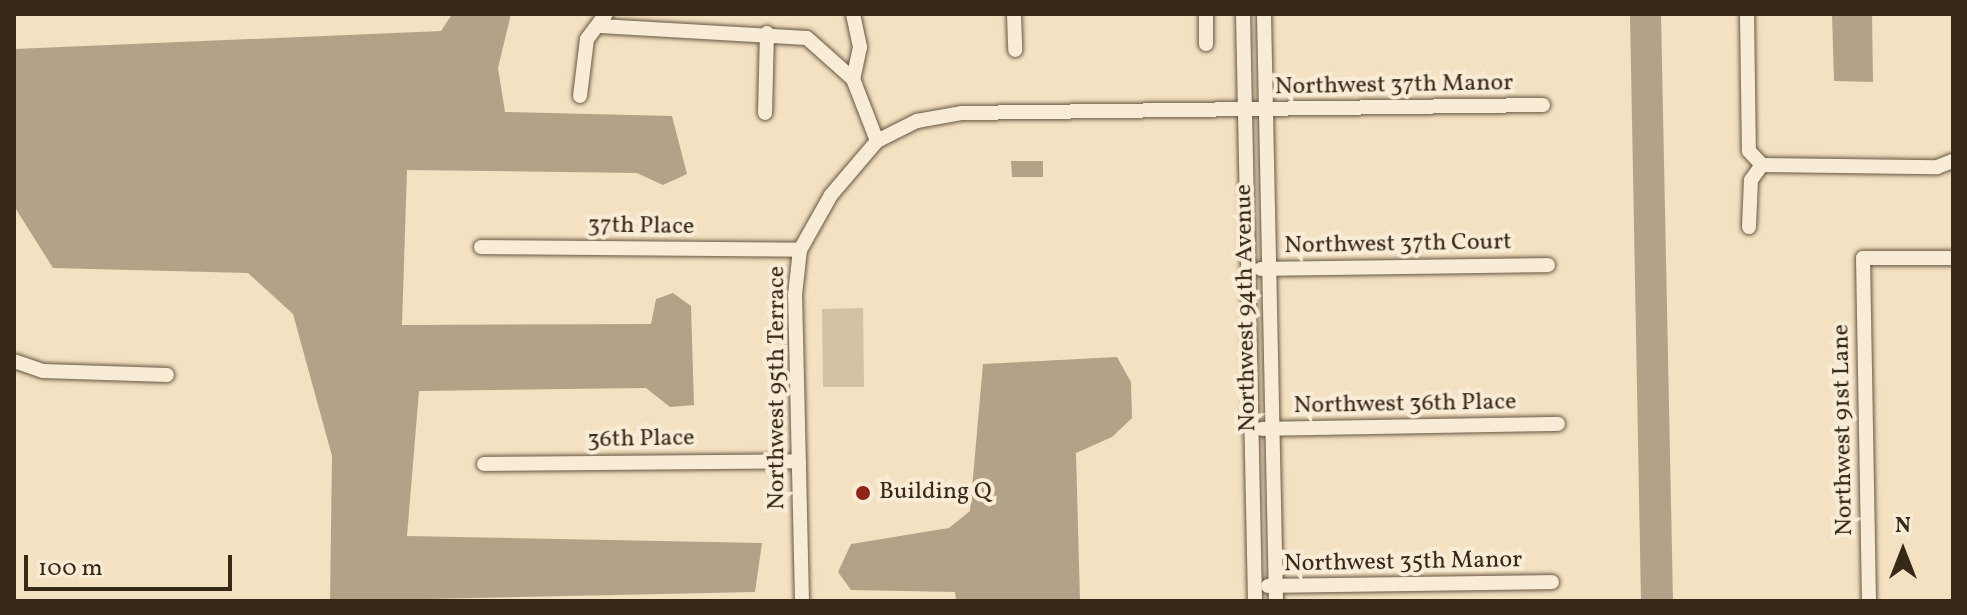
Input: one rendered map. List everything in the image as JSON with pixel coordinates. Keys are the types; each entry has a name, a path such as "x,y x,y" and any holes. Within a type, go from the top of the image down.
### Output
{"street":[{"path":"853,14 860,47 853,79"},
{"path":"1014,14 1015,50"},
{"path":"1206,14 1206,44"},
{"name":"Northwest 94th Avenue","path":"1243,14 1255,593"},
{"name":"Northwest 94th Avenue","path":"1264,14 1276,594"},
{"path":"1747,14 1749,151 1762,165 1937,167 1953,161"},
{"path":"580,96 587,39 603,20 807,38 853,79 877,141"},
{"path":"765,113 767,33"},
{"name":"Northwest 37th Manor","path":"1245,111 1543,105"},
{"name":"Northwest 95th Terrace","path":"802,601 795,295 800,250 831,195 877,141 917,121 962,113 1245,111"},
{"path":"1749,227 1751,180 1762,165"},
{"name":"37th Place","path":"481,247 800,250"},
{"name":"Northwest 91st Lane","path":"1869,601 1863,258 1953,258"},
{"name":"Northwest 37th Court","path":"1248,270 1548,265"},
{"path":"14,361 43,371 167,375"},
{"name":"Northwest 36th Place","path":"1252,429 1558,424"},
{"name":"36th Place","path":"484,464 799,461"},
{"name":"Northwest 35th Manor","path":"1255,593 1552,582"}],"shaded area":[{"path":"452,14 511,14 498,68 505,112 672,116 687,174 663,185 637,173 407,170 402,325 651,324 656,299 673,293 691,306 694,405 670,407 646,388 419,391 407,536 762,543 755,592 330,601 332,456 293,314 248,273 53,268 14,206 14,49 441,31"},
{"path":"1630,14 1661,14 1673,601 1641,601"},
{"path":"1832,14 1872,14 1873,82 1834,81"},
{"path":"1011,161 1043,161 1043,177 1012,177"},
{"path":"863,308 864,387 823,387 822,309"},
{"path":"1117,357 1131,382 1132,418 1112,437 1076,453 1080,601 956,601 955,592 851,590 838,572 851,544 949,528 970,511 983,364"}],"place":[{"name":"Building Q","path":"863,493"}]}
